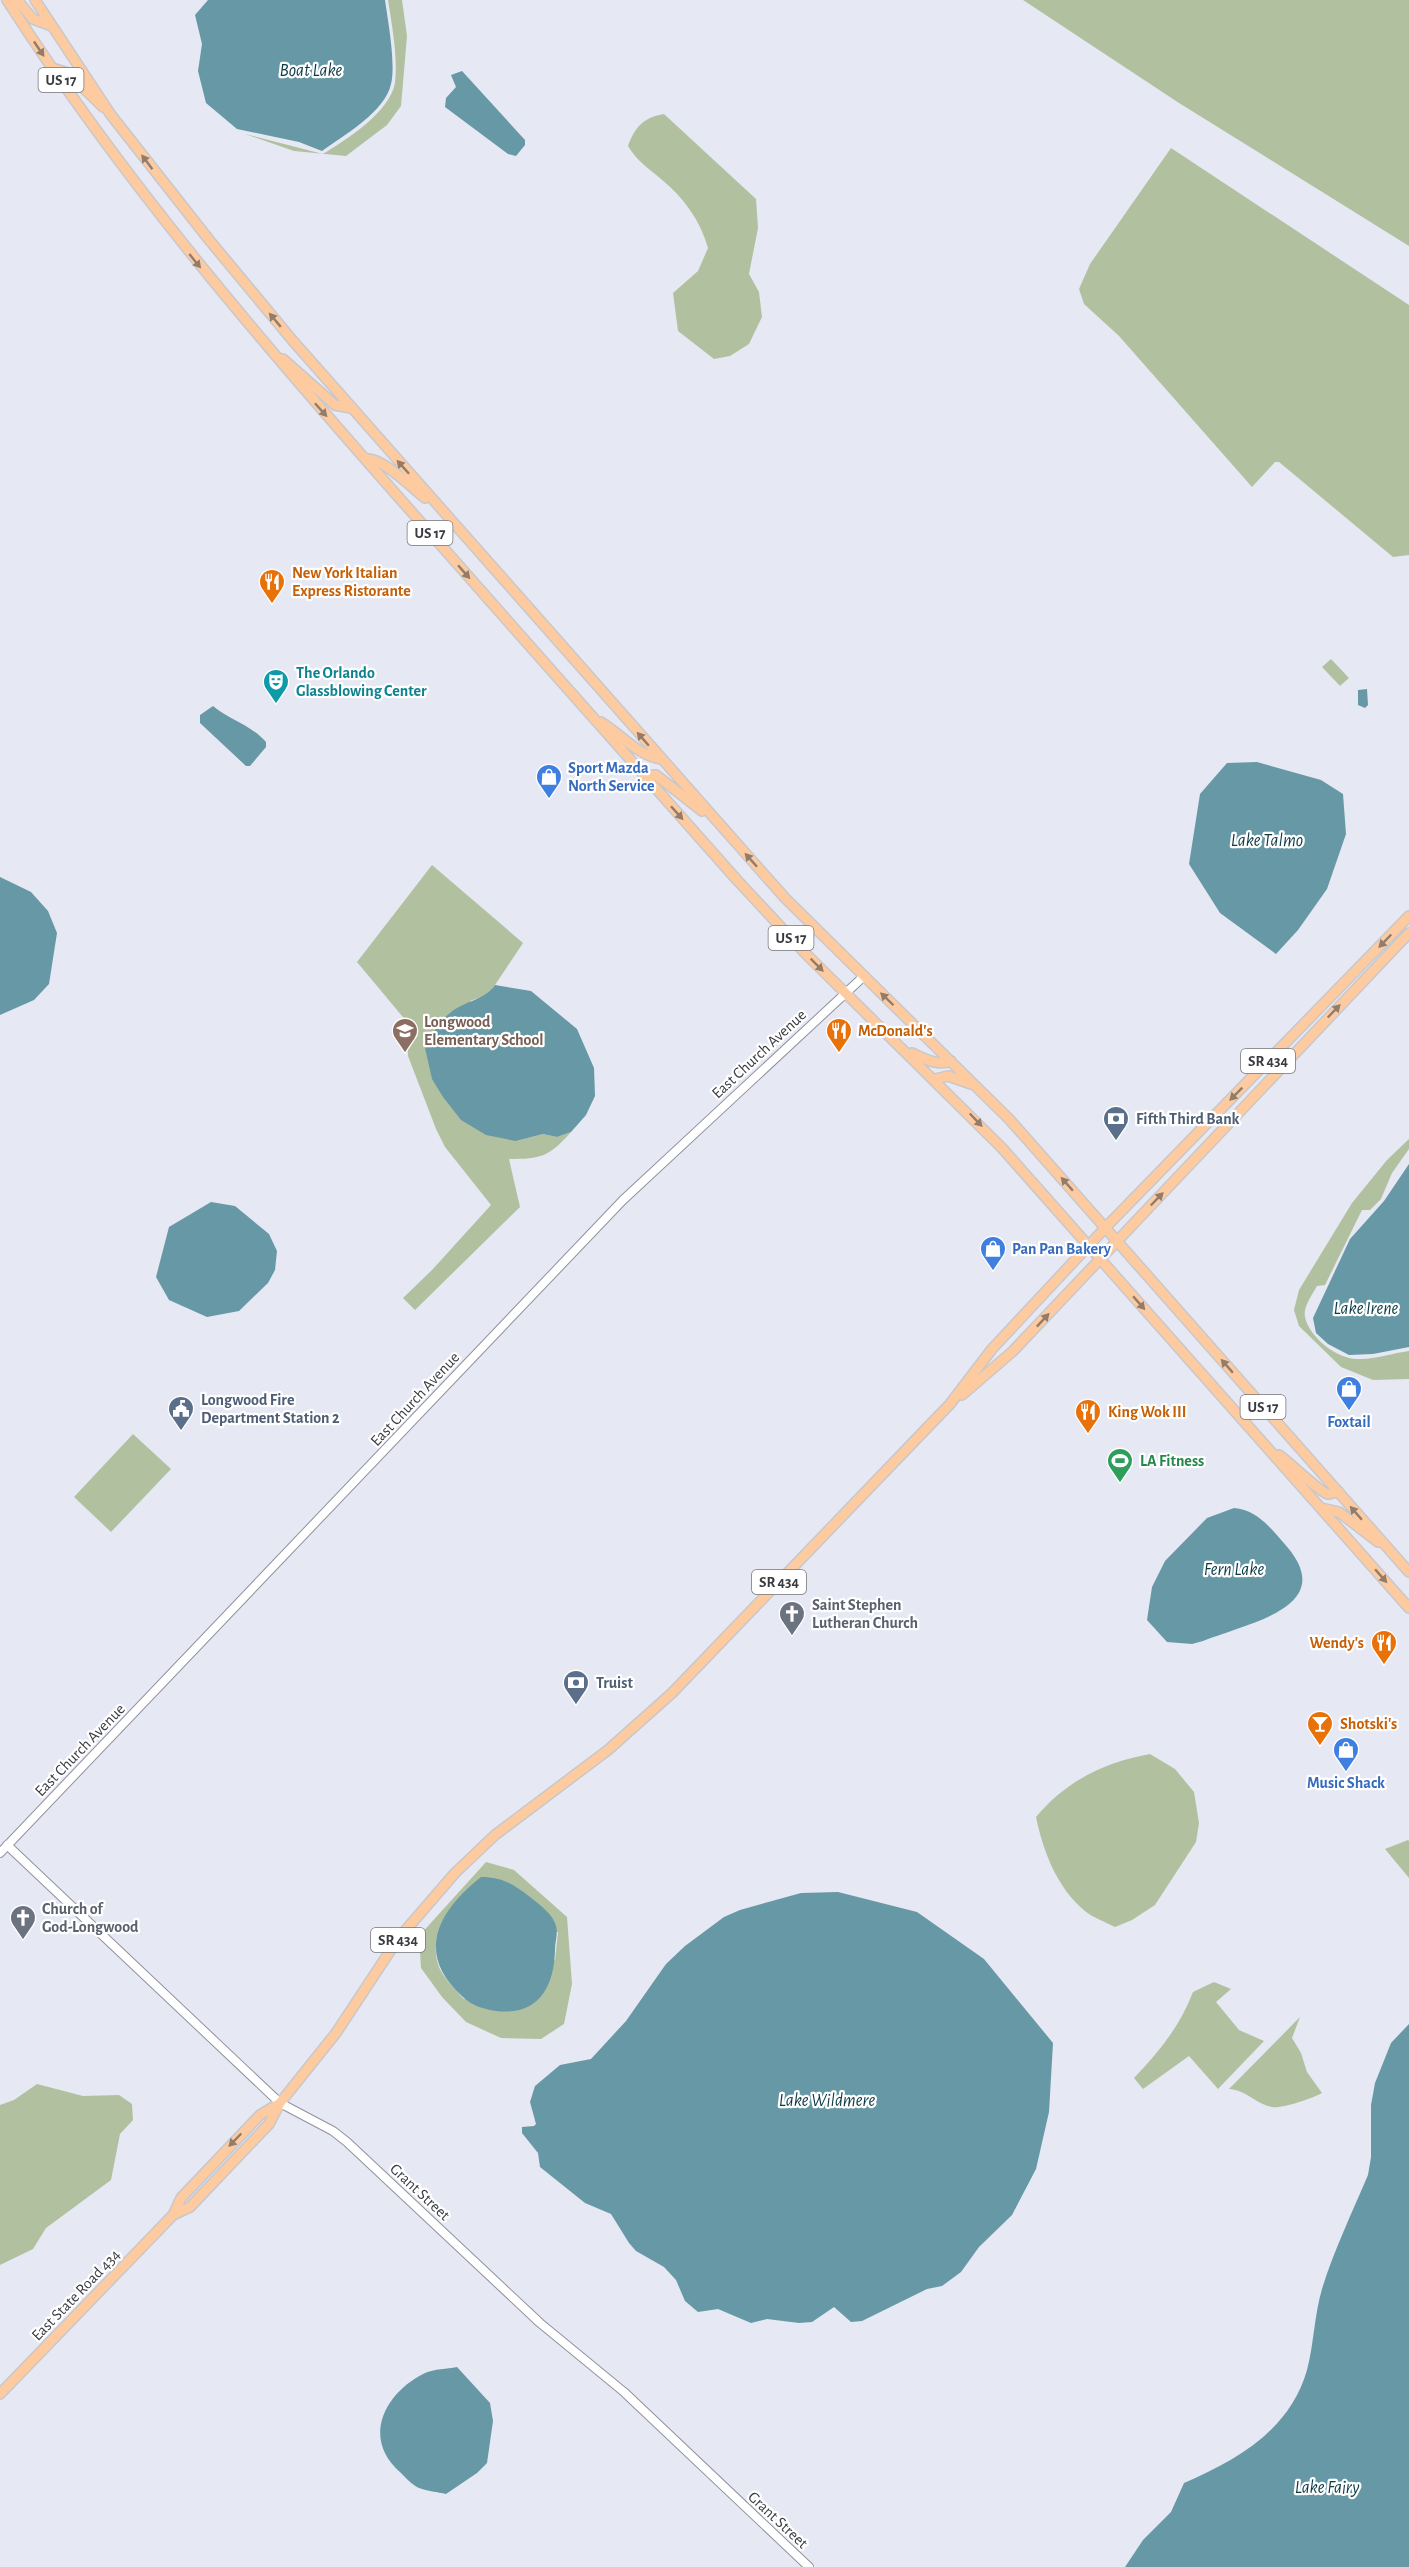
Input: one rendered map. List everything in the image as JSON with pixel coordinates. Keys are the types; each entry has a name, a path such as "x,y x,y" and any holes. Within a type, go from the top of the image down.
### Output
{"main road":[{"name":"US 17","path":"7,0 52,68 159,215 269,349 644,776 782,929 1002,1148 1409,1608"},
{"path":"17,0 33,19 52,26"},
{"name":"US 17","path":"35,0 111,114 210,241 351,408 785,898 951,1061 1040,1153 1409,1572"},
{"path":"52,68 68,74 111,114"},
{"path":"269,349 307,378 335,405 351,408"},
{"path":"365,459 371,458 382,462 444,513"},
{"path":"592,716 622,735 646,756 661,759"},
{"path":"644,776 656,775 716,821"},
{"name":"SR 434","path":"280,2103 336,2033 398,1939 455,1873 495,1835 608,1750 651,1714 950,1404 992,1349 1105,1228 1409,916"},
{"name":"SR 434","path":"950,1404 1002,1362 1409,933"},
{"path":"1315,1031 1314,1024 1321,1008"},
{"path":"905,1050 932,1062 944,1064 951,1061"},
{"path":"935,1079 948,1076 976,1086"},
{"path":"1269,1449 1297,1467 1320,1490 1329,1494 1338,1491"},
{"path":"1321,1509 1339,1512 1355,1527 1390,1550"},
{"name":"East State Road 434","path":"0,2394 173,2215 181,2198 260,2115 280,2103"}],"street":[{"name":"East Church Avenue","path":"0,1852 623,1200 863,977"},
{"name":"Grant Street","path":"7,1845 280,2103 333,2131 347,2142 540,2323 624,2392 809,2567"}],"green space":[{"path":"388,0 402,0 407,36 401,106 387,125 346,156 323,154 366,124 376,115 391,94 395,83 396,63"},
{"path":"1023,0 1409,0 1409,246 1179,103"},
{"path":"664,114 756,199 758,228 749,274 759,292 762,317 749,344 730,356 714,359 678,331 673,293 698,271 708,248 701,228 684,202 639,160 628,146 641,124 657,115"},
{"path":"245,134 322,154 294,151"},
{"path":"1171,148 1409,305 1409,555 1393,557 1279,462 1275,462 1252,487 1119,336 1084,304 1079,289 1090,264"},
{"path":"1331,659 1349,678 1340,686 1322,667"},
{"path":"432,865 523,943 489,994 470,1001 516,1141 543,1134 557,1137 571,1132 557,1147 544,1155 509,1159 520,1207 415,1310 403,1298 432,1270 491,1205 445,1147 436,1129 408,1056 407,1022 357,962"},
{"path":"1409,1139 1409,1149 1392,1173 1381,1199 1370,1210 1362,1210 1325,1285 1317,1286 1305,1309 1305,1317 1312,1332 1325,1346 1341,1355 1363,1359 1409,1351 1409,1379 1373,1380 1341,1367 1299,1326 1294,1310 1299,1290 1352,1203 1387,1160"},
{"path":"133,1434 171,1469 111,1532 74,1497"},
{"path":"1150,1754 1175,1769 1194,1792 1199,1823 1196,1842 1155,1905 1132,1920 1115,1927 1088,1913 1075,1902 1059,1880 1047,1856 1036,1817 1060,1793 1087,1775 1117,1762"},
{"path":"1409,1841 1409,1878 1385,1849"},
{"path":"486,1862 514,1870 567,1917 572,1984 564,2024 541,2039 501,2038 466,2022 442,1997 421,1968 419,1936","holes":["558,1932 555,1960 464,1999 441,1971 436,1956 437,1936"]},
{"path":"1214,1982 1231,1989 1216,2002 1239,2030 1264,2041 1218,2089 1189,2056 1143,2089 1134,2078 1168,2038 1193,1992"},
{"path":"1300,2017 1292,2038 1301,2053 1307,2072 1322,2093 1290,2105 1272,2107 1241,2092 1229,2089"},
{"path":"37,2084 83,2096 119,2095 132,2104 133,2120 120,2134 111,2180 46,2228 33,2249 0,2265 0,2105 14,2100"}],"water":[{"name":"Boat Lake","path":"208,0 385,0 393,65 391,84 387,94 381,104 362,122 322,151 299,142 237,129 206,103 198,71 202,44 195,15"},
{"path":"462,71 525,140 525,145 516,156 508,154 445,107 446,98 456,87 451,75"},
{"path":"1367,689 1368,705 1365,708 1358,705 1358,690"},
{"path":"213,706 254,731 266,742 266,747 250,766 246,766 200,723 200,715"},
{"name":"Lake Talmo","path":"1257,762 1321,780 1343,794 1346,834 1327,889 1298,930 1276,954 1220,913 1189,864 1200,794 1227,763"},
{"path":"0,877 31,892 48,911 57,933 49,984 34,1000 0,1015"},
{"path":"495,985 531,991 577,1029 594,1068 595,1096 586,1115 571,1132 557,1137 543,1134 516,1141 486,1135 461,1120 432,1079 425,1048 442,1020 450,1013 486,994"},
{"name":"Lake Irene","path":"1409,1164 1409,1347 1373,1354 1349,1355 1328,1344 1316,1333 1313,1318 1350,1239 1384,1201"},
{"path":"211,1202 235,1206 269,1234 277,1251 275,1270 268,1283 239,1311 207,1317 169,1300 156,1277 169,1227"},
{"name":"Fern Lake","path":"1234,1508 1242,1509 1261,1519 1272,1529 1298,1563 1302,1582 1296,1597 1283,1609 1265,1618 1203,1641 1192,1644 1167,1642 1147,1620 1152,1587 1165,1561 1207,1518"},
{"path":"481,1877 501,1880 518,1888 544,1909 553,1919 556,1927 554,1964 547,1987 541,1997 523,2009 496,2011 474,2005 448,1981 439,1965 436,1949 443,1919 453,1904"},
{"name":"Lake Wildmere","path":"838,1892 917,1912 984,1959 1053,2043 1049,2112 1036,2169 1012,2215 979,2247 961,2272 942,2286 927,2289 862,2321 851,2322 834,2307 812,2322 799,2323 767,2319 751,2323 718,2309 698,2312 685,2301 676,2280 664,2267 636,2251 611,2214 585,2203 540,2167 538,2153 522,2133 522,2127 536,2124 530,2102 535,2086 560,2065 591,2059 626,2021 666,1964 685,1946 724,1917 740,1910 801,1893"},
{"name":"Lake Fairy","path":"1409,2024 1409,2567 1125,2567 1143,2540 1171,2512 1184,2483 1223,2464 1259,2440 1275,2426 1299,2391 1307,2370 1322,2289 1368,2175 1371,2157 1371,2105 1375,2083 1391,2043"},
{"path":"457,2367 490,2403 493,2421 487,2463 477,2473 446,2494 419,2488 409,2481 389,2460 382,2446 380,2432 389,2404 398,2392 425,2373"}],"place":[{"name":"New York Italian Express Ristorante","path":"272,605"},
{"name":"The Orlando Glassblowing Center","path":"276,705"},
{"name":"Sport Mazda North Service","path":"549,800"},
{"name":"Longwood Elementary School","path":"405,1054"},
{"name":"McDonald's","path":"839,1054"},
{"name":"Fifth Third Bank","path":"1116,1142"},
{"name":"Pan Pan Bakery","path":"993,1272"},
{"name":"Foxtail","path":"1349,1412"},
{"name":"Longwood Fire Department Station 2","path":"181,1432"},
{"name":"King Wok III","path":"1088,1435"},
{"name":"LA Fitness","path":"1120,1484"},
{"name":"Saint Stephen Lutheran Church","path":"792,1637"},
{"name":"Wendy's","path":"1384,1666"},
{"name":"Truist","path":"576,1706"},
{"name":"Shotski's","path":"1320,1747"},
{"name":"Music Shack","path":"1346,1773"},
{"name":"Church of God-Longwood","path":"23,1941"}]}
